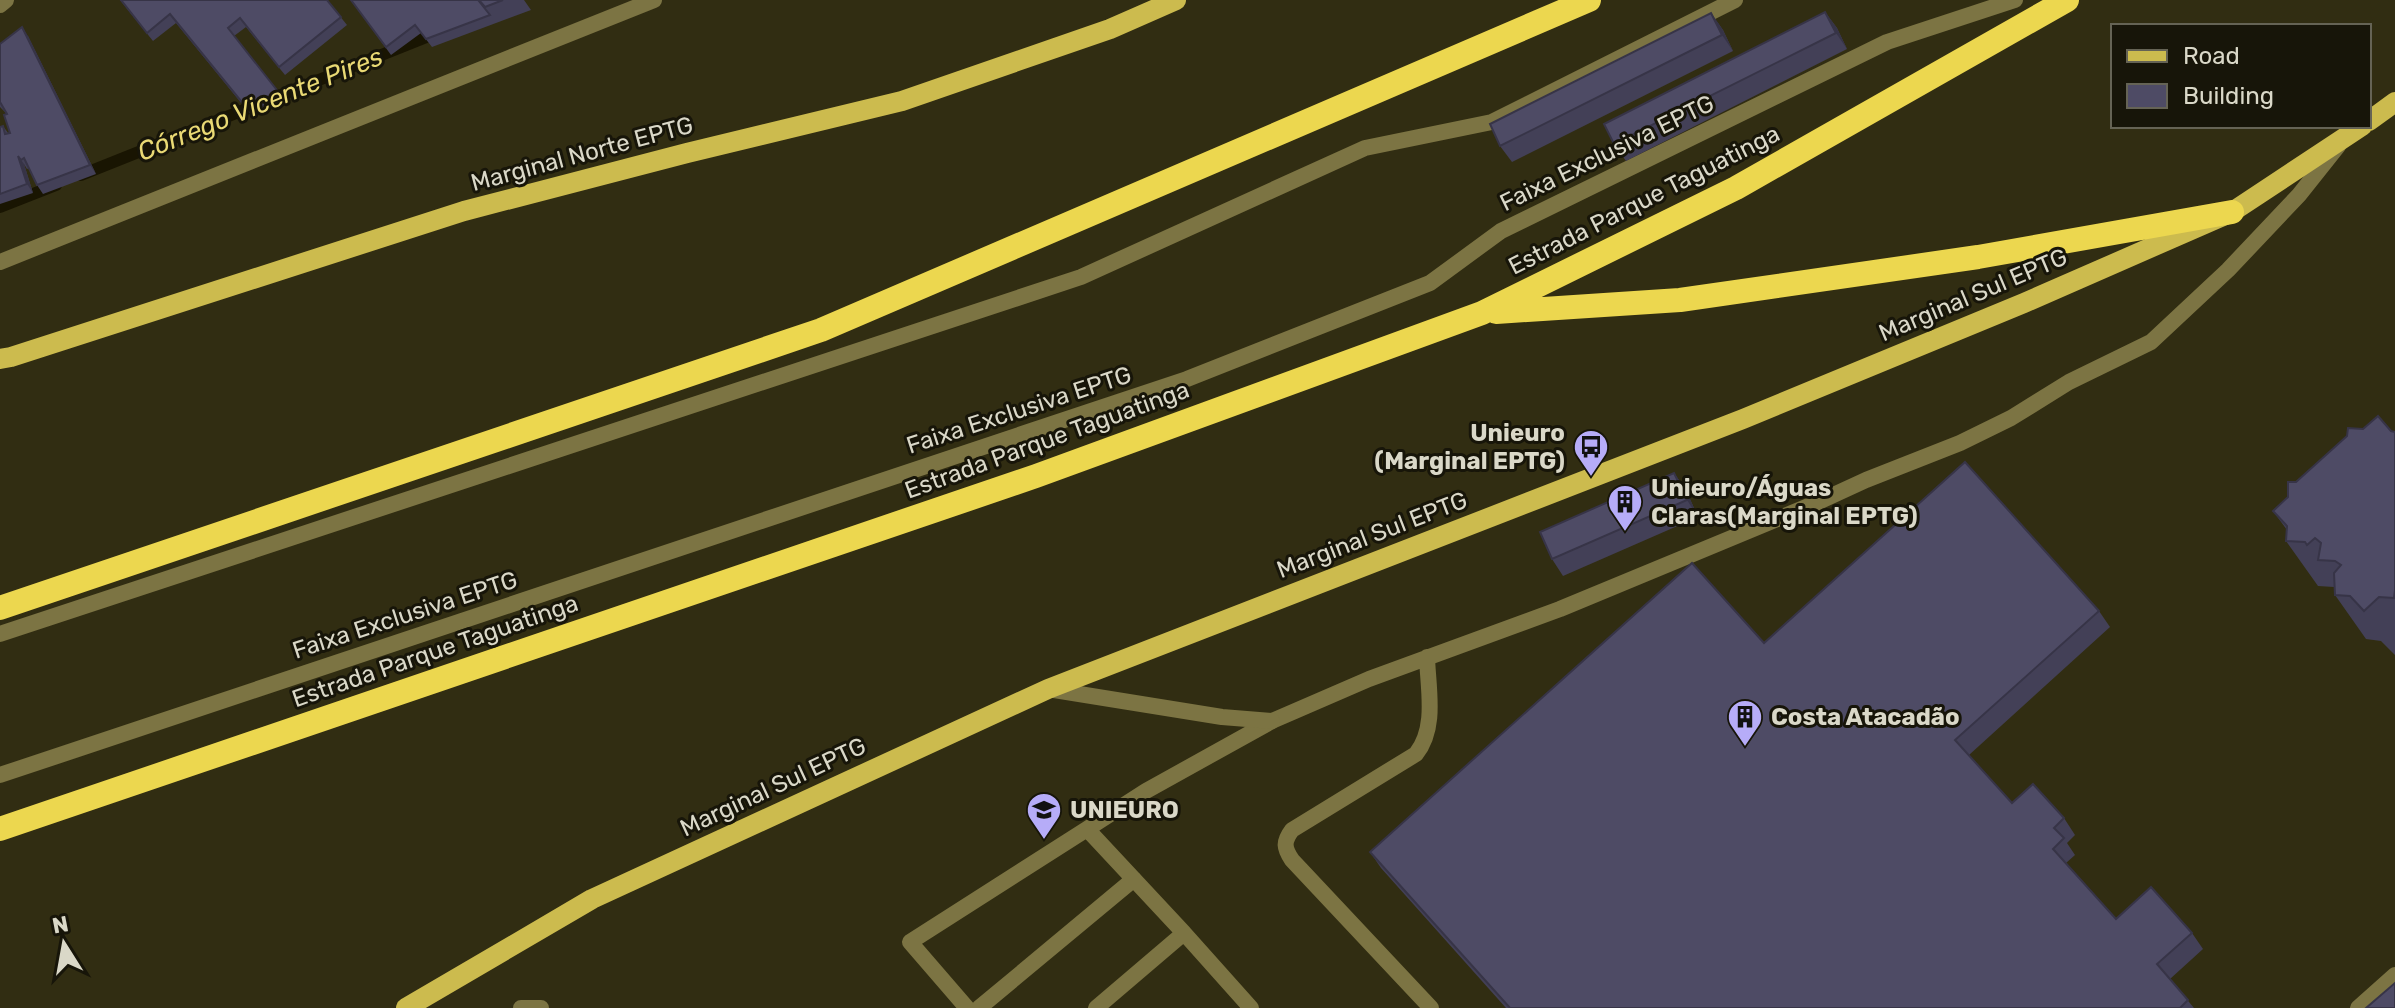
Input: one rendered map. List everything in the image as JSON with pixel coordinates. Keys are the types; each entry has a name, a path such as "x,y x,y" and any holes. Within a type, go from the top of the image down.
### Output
{"highway":[{"path":"0,608 821,330 1589,0"},
{"name":"Estrada Parque Taguatinga","path":"0,829 1036,476 1482,313 1736,188 2067,0"},
{"path":"1482,313 1680,300 1978,257 2232,212"}],"main road":[{"name":"Marginal Norte EPTG","path":"0,359 464,211 902,101 1110,29 1176,0"},
{"path":"2371,120 2395,102"},
{"name":"Marginal Sul EPTG","path":"406,1008 592,899 1048,689 1743,419 2024,303 2232,212 2359,128"}],"street":[{"path":"0,5 6,0"},
{"path":"0,262 654,0"},
{"path":"0,634 1081,277 1365,148 1492,122 1735,0"},
{"name":"Faixa Exclusiva EPTG","path":"0,775 1187,379 1430,283 1501,231 1887,42 2015,0"},
{"path":"967,1008 910,942 1146,791 1272,721 1369,679 1560,609 1960,443 2011,418 2069,382 2151,342 2228,270 2299,195 2341,142"},
{"path":"1427,657 1428,733 1422,746 1416,754 1292,830 1285,848 1292,860 1431,1008"},
{"path":"1048,689 1222,717 1272,721"},
{"path":"1087,829 1251,1008"},
{"path":"979,1008 1134,879"},
{"path":"1096,1008 1184,933"},
{"path":"2358,1008 2395,975"},
{"path":"521,1008 541,1008"}],"building":[{"path":"121,0 327,0 341,17 279,67 240,18 228,28 280,94 245,106 170,14 147,33"},
{"path":"351,0 478,0 490,15 426,39 415,25 386,47"},
{"path":"479,0 503,0 485,7"},
{"path":"1825,12 1836,33 1614,144 1604,124"},
{"path":"1711,13 1722,35 1500,146 1490,124"},
{"path":"22,27 90,165 37,185 24,158 21,160 18,156 27,184 0,194 0,127 3,126 5,134 10,133 4,115 7,114 0,102 0,44"},
{"path":"2378,416 2395,432 2395,590 2394,598 2379,597 2364,611 2350,596 2335,595 2334,573 2341,565 2335,561 2318,560 2321,543 2315,538 2307,545 2305,542 2286,541 2287,526 2273,511 2288,497 2288,482 2296,482 2347,436 2348,428 2363,429"},
{"name":"Costa Atacadão","path":"1965,462 2099,611 1955,740 2012,803 2033,784 2064,818 2054,828 2064,838 2053,849 2116,919 2151,887 2192,933 2157,964 2188,1000 2180,1008 1510,1008 1370,852 1692,563 1764,643"},
{"path":"1674,473 1687,500 1552,559 1540,532"},
{"path":"2395,983 2395,1008 2366,1008"}],"waterway":[{"name":"Córrego Vicente Pires","path":"81,175 439,32"},
{"name":"Córrego Vicente Pires","path":"0,207 56,185"}],"place":[{"name":"Unieuro (Marginal EPTG)","path":"1591,478"},
{"name":"Unieuro/Águas Claras(Marginal EPTG)","path":"1625,533"},
{"name":"Costa Atacadão","path":"1745,748"},
{"name":"UNIEURO","path":"1044,841"}]}
